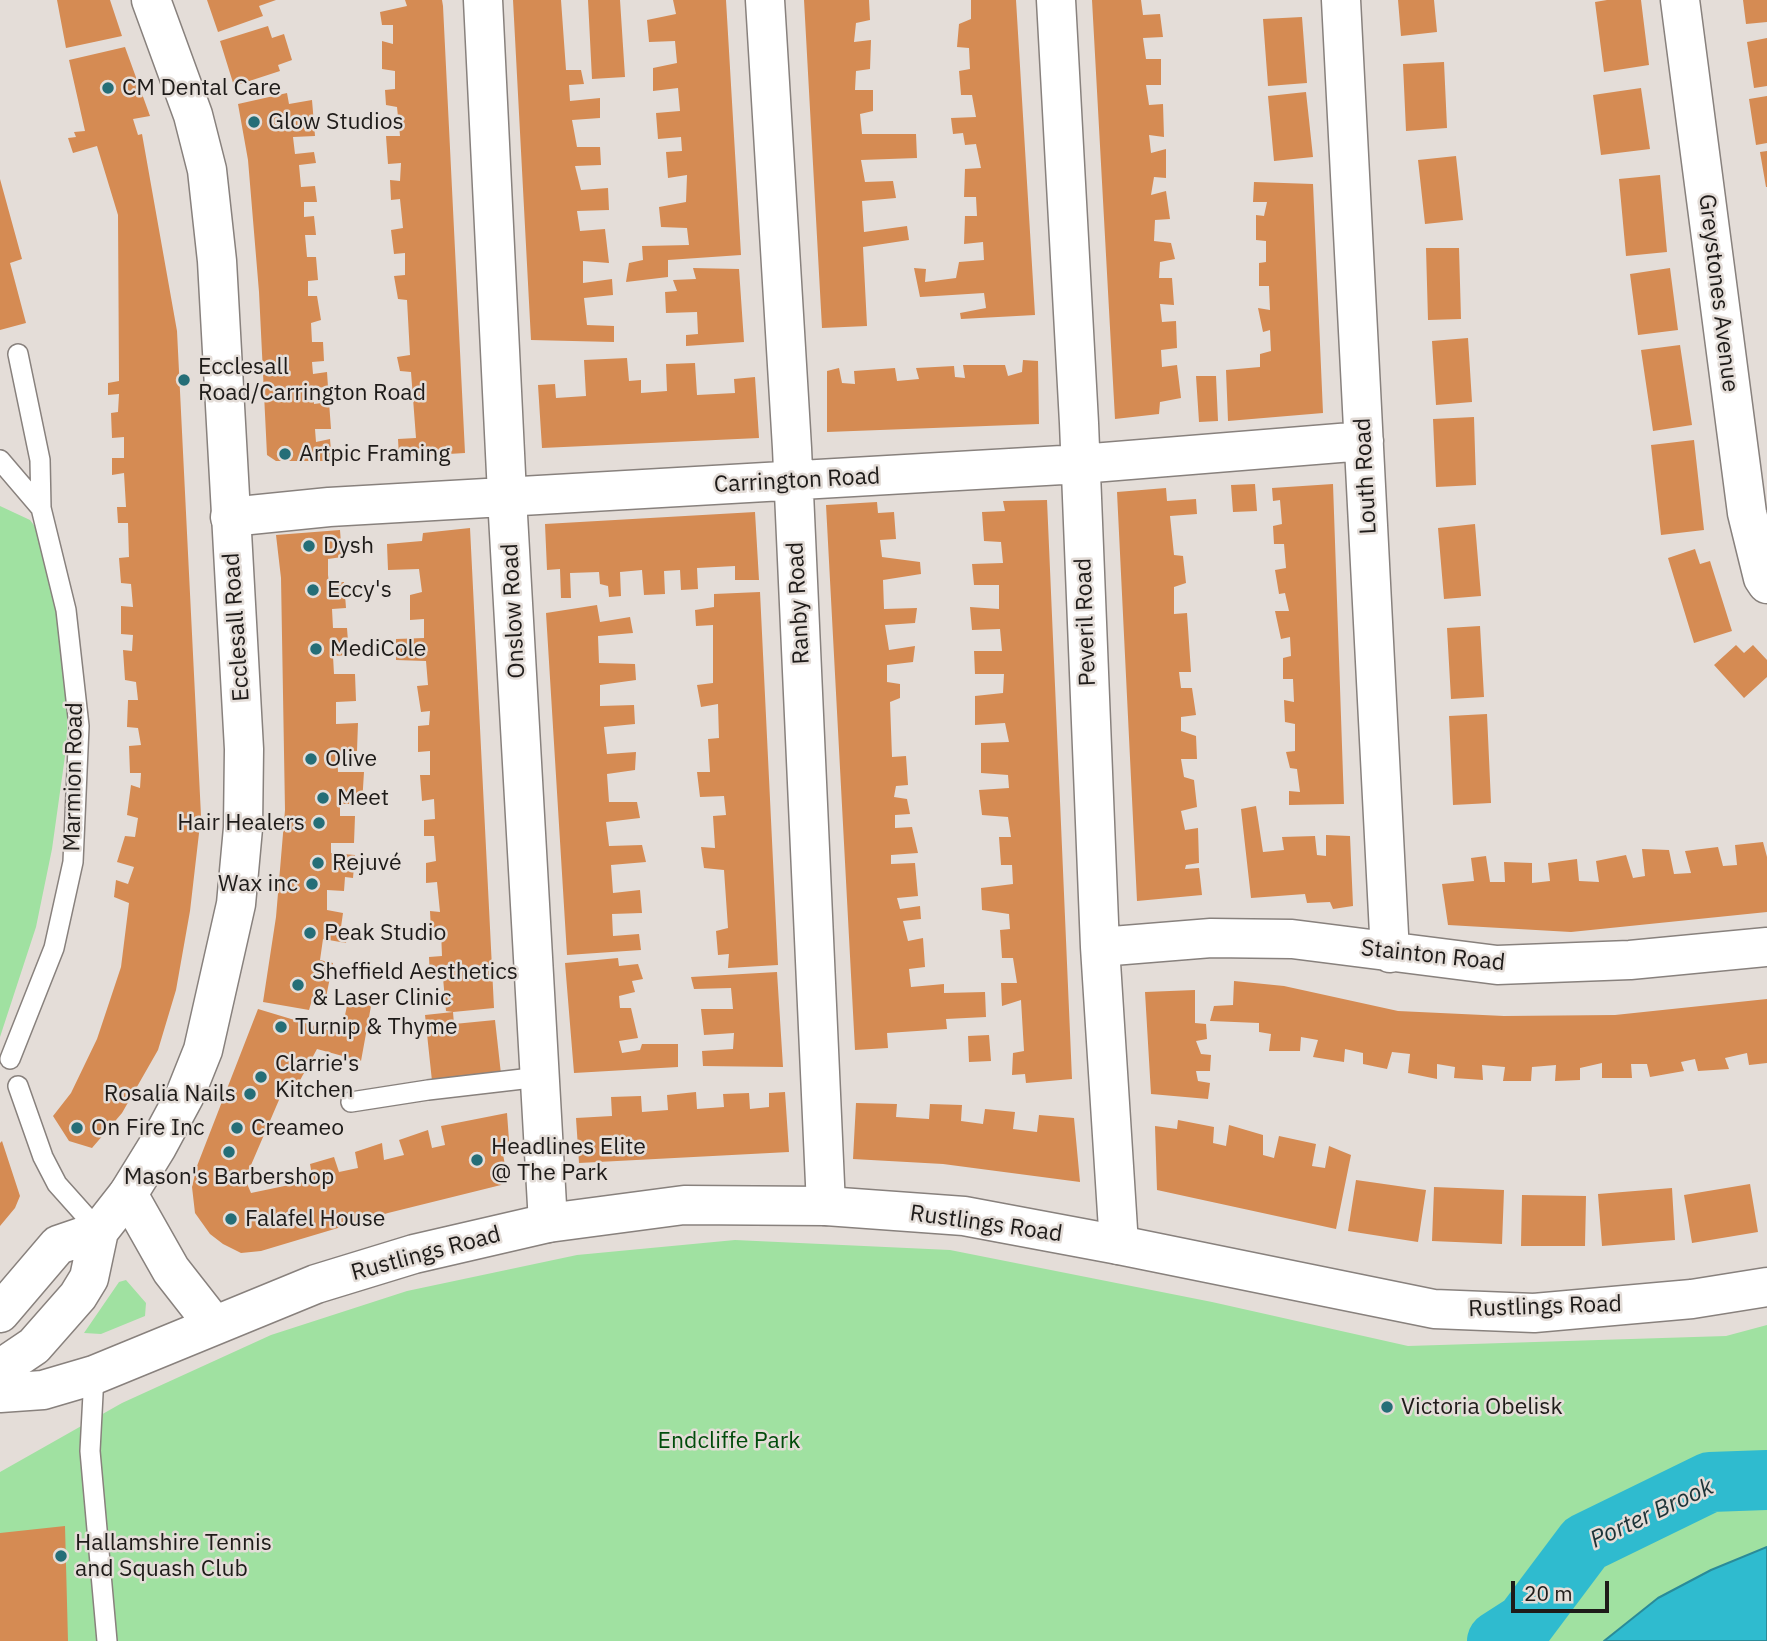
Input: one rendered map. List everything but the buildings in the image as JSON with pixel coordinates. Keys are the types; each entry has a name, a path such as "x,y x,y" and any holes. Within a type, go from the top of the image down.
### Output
{"street":[{"name":"Ecclesall Road","path":"0,1369 34,1346 78,1296 89,1278 99,1231 128,1194 185,1094 203,1050 236,904 243,828 244,748 217,261 207,170 193,115 151,0"},
{"name":"Onslow Road","path":"483,0 507,498 548,1223"},
{"name":"Ranby Road","path":"765,0 793,481 827,1206"},
{"name":"Peveril Road","path":"1056,0 1080,464 1100,947 1119,1245"},
{"name":"Louth Road","path":"1340,0 1390,953"},
{"name":"Greystones Avenue","path":"1680,0 1747,513 1763,578 1767,584"},
{"name":"Carrington Road","path":"230,517 329,507 1080,464 1364,441"},
{"name":"Stainton Road","path":"1100,947 1211,938 1292,939 1497,965 1630,960 1767,947"},
{"path":"128,1194 171,1270 215,1325"},
{"name":"Rustlings Road","path":"0,1393 43,1390 94,1375 329,1280 414,1254 548,1223 684,1205 827,1206 964,1216 1434,1309 1547,1312 1692,1299 1767,1287"},
{"path":"0,1313 58,1245 99,1231"}],"lane":[{"path":"18,354 40,460 41,508"},
{"name":"Marmion Road","path":"0,460 41,508 66,610 79,726 73,862 54,948 10,1059"},
{"path":"351,1102 540,1077"},
{"path":"18,1086 43,1157 57,1184 99,1231"},
{"path":"94,1375 90,1451 107,1641"}],"green space":[{"path":"0,506 30,520 51,548 69,692 66,749 52,849 36,927 0,1037"},
{"name":"Endcliffe Park","path":"735,1240 950,1250 1212,1302 1408,1346 1726,1336 1767,1325 1767,1641 0,1641 0,1472 122,1403 271,1335 407,1291 577,1255"},
{"path":"126,1280 146,1303 145,1316 101,1334 84,1333 119,1282"}],"water":[{"path":"1767,1547 1767,1641 1604,1641 1658,1598 1711,1570"}],"waterway":[{"name":"Porter Brook","path":"1497,1641 1525,1623 1585,1543 1710,1482 1767,1480"}],"place":[{"name":"CM Dental Care","path":"108,88"},
{"name":"Glow Studios","path":"254,122"},
{"name":"Ecclesall Road/Carrington Road","path":"184,380"},
{"name":"Artpic Framing","path":"285,454"},
{"name":"Dysh","path":"309,546"},
{"name":"Eccy's","path":"313,590"},
{"name":"MediCole","path":"316,649"},
{"name":"Olive","path":"311,759"},
{"name":"Meet","path":"323,798"},
{"name":"Hair Healers","path":"319,823"},
{"name":"Rejuvé","path":"318,863"},
{"name":"Wax inc","path":"312,884"},
{"name":"Peak Studio","path":"310,933"},
{"name":"Sheffield Aesthetics & Laser Clinic","path":"298,985"},
{"name":"Turnip & Thyme","path":"281,1027"},
{"name":"Clarrie's Kitchen","path":"261,1077"},
{"name":"Rosalia Nails","path":"250,1094"},
{"name":"On Fire Inc","path":"77,1128"},
{"name":"Creameo","path":"237,1128"},
{"name":"Mason's Barbershop","path":"229,1152"},
{"name":"Headlines Elite @ The Park","path":"477,1160"},
{"name":"Falafel House","path":"231,1219"},
{"name":"Victoria Obelisk","path":"1387,1407"},
{"name":"Hallamshire Tennis and Squash Club","path":"61,1556"}]}
